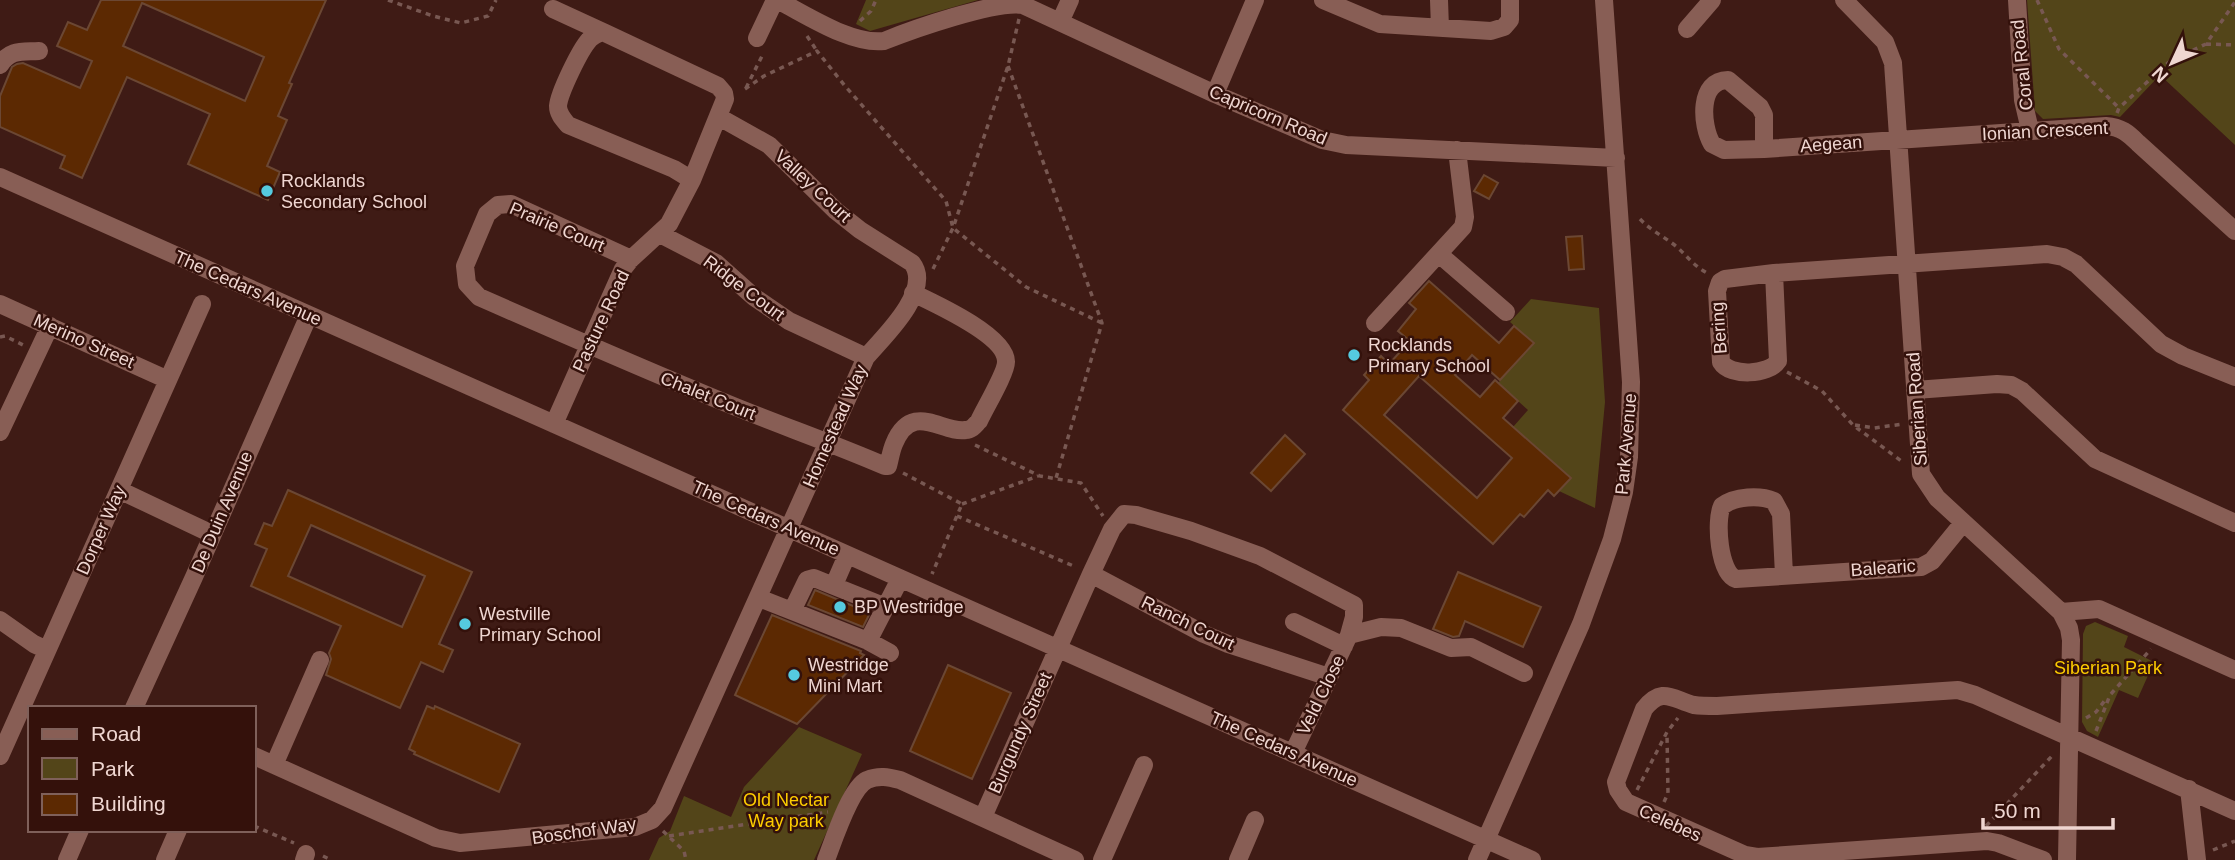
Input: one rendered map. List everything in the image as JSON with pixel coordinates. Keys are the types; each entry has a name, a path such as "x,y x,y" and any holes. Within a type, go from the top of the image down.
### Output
{"street":[{"name":"Capricorn Road","path":"776,0 846,34 873,43 986,8 1013,3 1023,5 1215,94 1322,140 1346,145 1616,158"},
{"path":"757,38 776,0"},
{"path":"1060,22 1070,0"},
{"path":"1215,94 1255,0"},
{"path":"1323,0 1375,23 1491,32 1504,27 1512,16 1510,0"},
{"path":"1439,0 1440,28"},
{"name":"Park Avenue","path":"1477,860 1581,624 1612,539 1624,492 1629,457 1631,382 1604,0"},
{"path":"1687,29 1712,0"},
{"name":"Siberian Road","path":"1844,0 1876,30 1890,50 1893,63 1921,474 1937,498 2061,612"},
{"name":"Coral Road","path":"2017,0 2023,100 2030,130"},
{"path":"553,9 718,86 725,99 719,117"},
{"path":"603,32 584,45 560,98 558,108 561,116 568,125 674,169 692,180"},
{"path":"0,65 4,58 13,52 38,51"},
{"name":"Pasture Road","path":"554,424 623,269 660,234 679,208 719,117"},
{"name":"Valley Court","path":"719,117 769,145 836,211 860,230 912,263 918,270"},
{"name":"Ionian Crescent","path":"1898,140 2030,130 2123,129 2235,232"},
{"name":"Aegean","path":"1764,149 1898,140"},
{"path":"1376,323 1464,227 1457,150"},
{"name":"The Cedars Avenue","path":"0,177 1532,860"},
{"name":"Prairie Court","path":"589,345 479,297 467,284 466,266 487,214 498,205 511,204 631,259"},
{"name":"Ridge Court","path":"660,234 716,263 754,297 789,321 866,357"},
{"path":"1440,254 1506,312"},
{"path":"1907,264 2047,254 2063,257 2076,264 2161,344 2235,377"},
{"name":"Bering","path":"1775,366 1766,370 1733,372 1723,366 1717,291 1720,282 1731,277 1907,264"},
{"path":"888,466 894,444 901,432 913,423 930,422 964,431 973,428 1006,366 1005,355 1000,346 965,318 913,293 919,277 918,270"},
{"path":"1774,273 1780,353 1775,366"},
{"name":"Homestead Way","path":"789,528 866,357 897,323 913,293"},
{"name":"Merino Street","path":"0,304 167,380"},
{"name":"Dorper Way","path":"0,756 202,304"},
{"name":"De Duin Avenue","path":"139,706 309,315"},
{"path":"0,432 50,326"},
{"name":"Chalet Court","path":"589,345 888,466"},
{"path":"1915,390 2011,385 2022,391 2095,459 2235,523"},
{"path":"119,490 212,534"},
{"name":"Balearic","path":"1784,575 1781,514 1774,500 1734,500 1723,506 1718,518 1723,565 1730,576 1736,579 1921,567 1932,561 1963,523"},
{"path":"1112,529 1124,514 1191,531 1260,556 1352,603 1355,608 1347,640 1294,622"},
{"name":"Boschof Way","path":"256,757 436,838 452,842 478,843 635,827 652,820 668,799 789,528"},
{"name":"Burgundy Street","path":"983,817 1112,529"},
{"path":"834,586 848,555"},
{"name":"Ranch Court","path":"1091,574 1204,634 1329,677"},
{"path":"792,611 809,579 814,578 886,607"},
{"path":"869,641 900,579"},
{"path":"759,598 869,641 890,653"},
{"path":"2067,860 2071,634 2061,612 2099,610 2235,670"},
{"path":"0,620 47,650"},
{"name":"Veld Close","path":"1293,753 1347,640 1392,626 1451,648 1471,648 1524,673"},
{"path":"274,765 320,660"},
{"name":"Celebes","path":"2043,860 1998,843 1757,857 1739,854 1630,804 1622,798 1616,782 1644,709 1650,702 1662,696 1671,696 1695,705 1717,706 1958,690 1966,691 2235,811"},
{"path":"1102,860 1144,765"},
{"path":"826,860 855,792 864,781 882,776 900,780 1075,860"},
{"path":"2189,789 2197,860"},
{"path":"1238,860 1255,820"},
{"path":"66,860 79,832"},
{"path":"165,860 177,832"}],"path":[{"path":"388,0 461,23 488,16 496,0"},
{"path":"846,34 871,11 876,0"},
{"path":"2037,0 2059,49 2119,108"},
{"path":"2206,44 2235,2"},
{"path":"918,270 932,271 953,228 1007,66 1023,5"},
{"path":"2115,127 2119,108 2169,61 2206,44 2235,45"},
{"path":"745,89 764,76 817,51 946,201 953,228 1026,287 1102,323"},
{"path":"1007,66 1102,323 1056,478"},
{"path":"1640,219 1649,229 1676,247 1693,265 1720,282"},
{"path":"0,337 5,336 38,351"},
{"path":"1775,366 1822,391 1853,425 1888,453 1921,474"},
{"path":"1853,425 1874,428 1918,422"},
{"path":"964,431 978,448 1040,475 1081,483 1112,529"},
{"path":"888,466 962,504"},
{"path":"930,580 962,504 1040,475"},
{"path":"957,516 1091,574"},
{"path":"2069,716 2082,720 2096,712 2136,664 2163,638"},
{"path":"2090,748 2110,695"},
{"path":"1630,804 1667,732 1686,710 1695,705"},
{"path":"1658,817 1668,793 1667,732"},
{"path":"1970,843 2069,738"},
{"path":"669,836 847,810"},
{"path":"652,820 684,851 686,860"},
{"path":"256,826 304,853"}],"green space":[{"path":"866,0 978,0 870,31 856,24"},
{"path":"2027,0 2235,0 2235,145 2160,75 2120,117 2111,115 2043,119 2035,111"},
{"path":"1531,299 1599,308 1605,402 1595,508 1559,491 1570,479 1513,427 1528,410 1498,383 1533,343 1510,322"},
{"name":"Siberian Park","path":"2095,622 2128,636 2124,647 2154,662 2138,698 2119,690 2098,737 2087,731 2082,722 2083,634 2086,626"},
{"name":"Old Nectar Way park","path":"799,727 862,754 814,860 649,860 659,838 670,831 684,796 731,817 744,787"}],"building":[{"path":"101,0 326,0 289,83 292,84 278,116 287,120 267,166 280,172 268,200 188,164 210,114 127,77 82,178 60,168 65,156 0,127 0,96 12,67 17,64 23,63 80,88 92,61 57,46 68,22 87,30","holes":["142,3 264,57 245,101 123,46"]},
{"path":"1484,175 1498,183 1489,199 1474,191"},
{"path":"1582,236 1584,269 1569,270 1566,237"},
{"path":"1429,281 1499,343 1514,326 1534,343 1500,380 1472,355 1455,375 1480,397 1495,380 1518,401 1503,418 1571,478 1554,496 1548,490 1524,517 1520,514 1493,544 1343,410 1369,380 1364,375 1381,356 1389,364 1410,341 1398,331 1416,309 1409,303","holes":["1419,376 1512,458 1477,498 1384,415"]},
{"path":"1285,435 1305,454 1271,491 1251,473"},
{"path":"288,490 472,572 439,644 453,650 443,672 421,662 400,708 326,675 331,659 329,653 341,626 251,586 267,549 255,544 264,523 272,526","holes":["311,525 425,576 402,627 288,576"]},
{"path":"1458,572 1541,607 1523,647 1465,621 1459,636 1453,637 1433,629"},
{"path":"815,590 870,613 863,627 808,605"},
{"name":"Westridge Mini Mart","path":"772,615 861,651 864,655 797,724 735,695"},
{"path":"948,665 1011,693 972,779 910,751"},
{"path":"427,706 434,709 435,706 520,744 499,792 414,754 415,752 409,749"}],"place":[{"name":"Rocklands Secondary School","path":"267,191"},
{"name":"Rocklands Primary School","path":"1354,355"},
{"name":"BP Westridge","path":"840,607"},
{"name":"Westville Primary School","path":"465,624"},
{"name":"Westridge Mini Mart","path":"794,675"}]}
